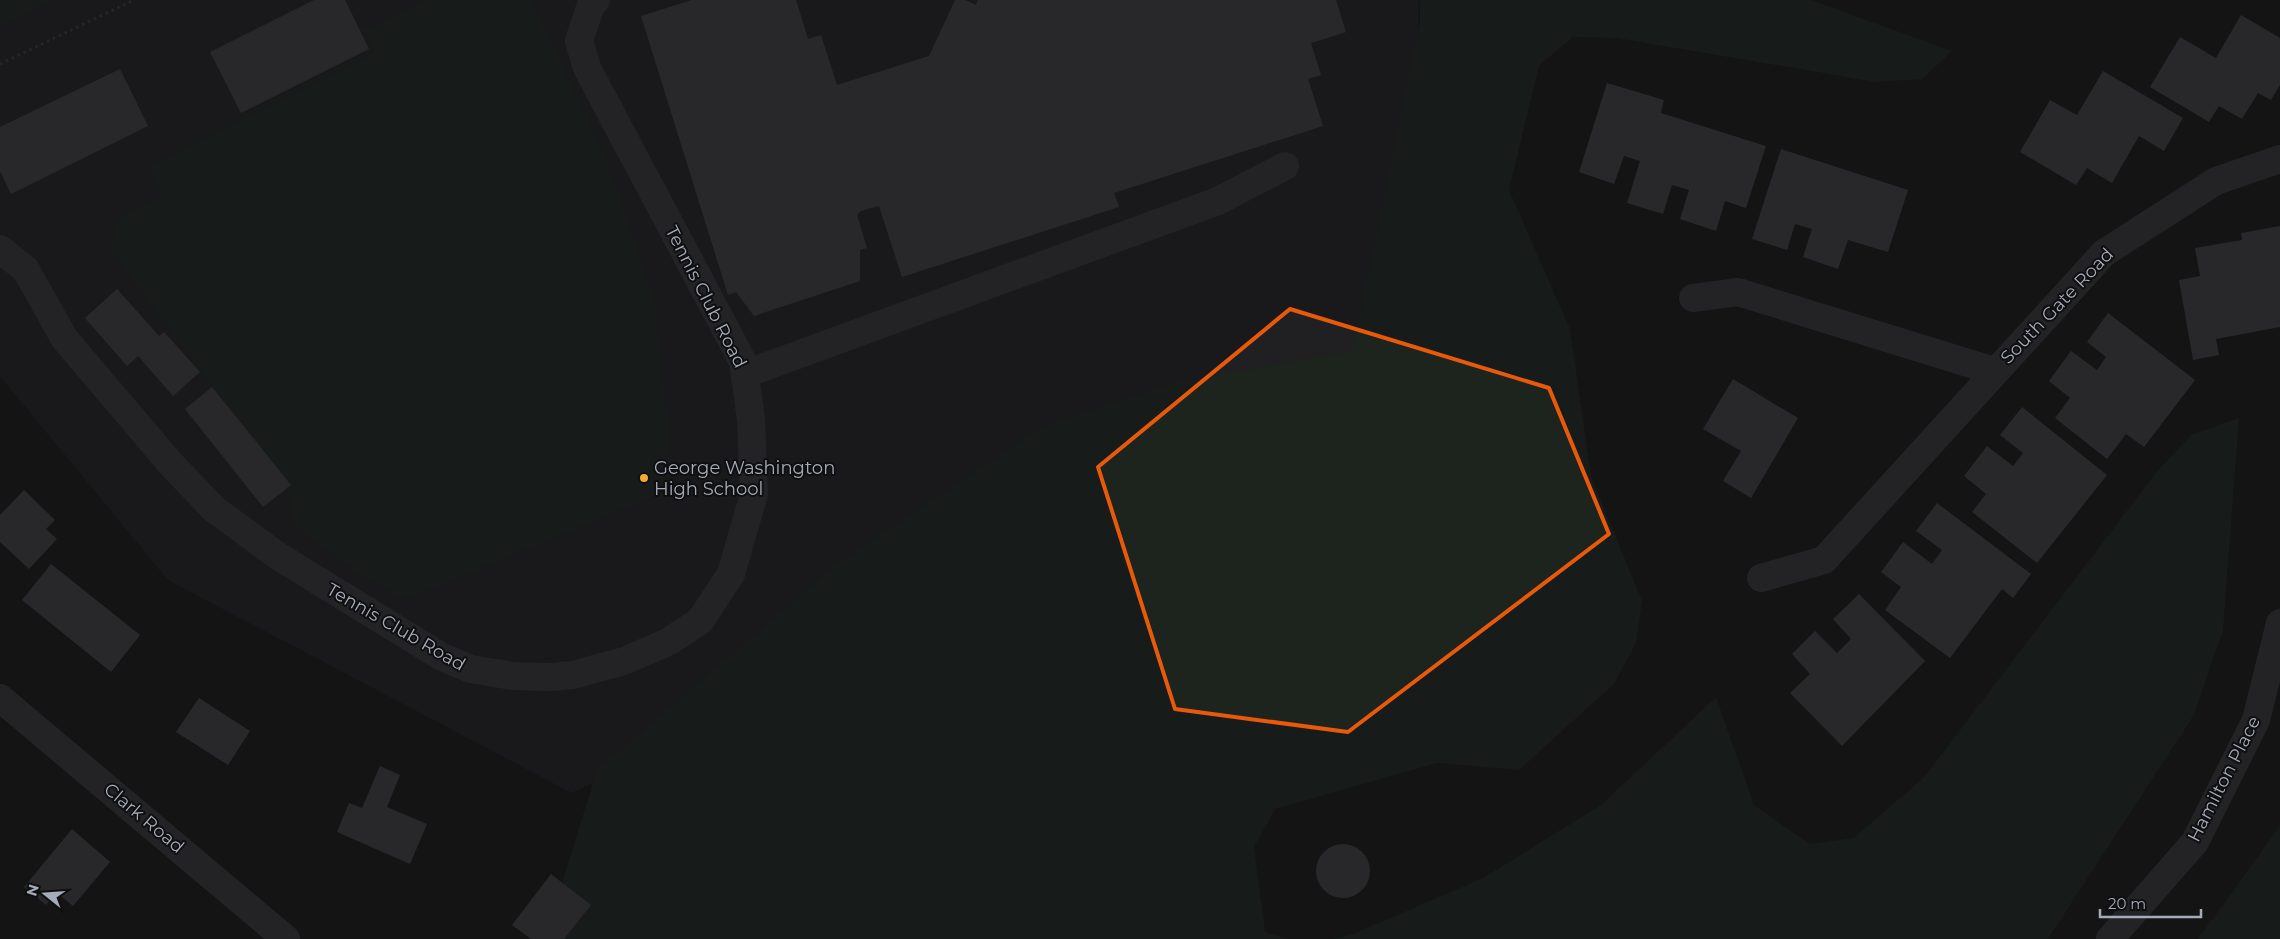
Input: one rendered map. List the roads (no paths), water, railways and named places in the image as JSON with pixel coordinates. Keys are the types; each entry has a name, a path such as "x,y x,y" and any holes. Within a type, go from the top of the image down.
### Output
{"street":[{"name":"Tennis Club Road","path":"0,249 26,270 64,338 170,463 214,508 278,556 317,582 442,657 471,670 522,676 549,677 573,675 644,654 668,642 700,621 731,574 754,494 752,420 743,362 587,68 579,41 591,5 596,0"},
{"name":"South Gate Road","path":"1761,578 1824,560 1994,371 2104,253 2216,181 2280,158"},
{"path":"745,374 1218,202 1285,166"},
{"name":"South Gate Road","path":"1693,298 1738,292 1994,371"},
{"name":"Hamilton Place","path":"2110,939 2195,842 2256,720 2280,623"},
{"name":"Clark Road","path":"0,698 286,939"}],"place":[{"name":"George Washington High School","path":"644,478"}]}
